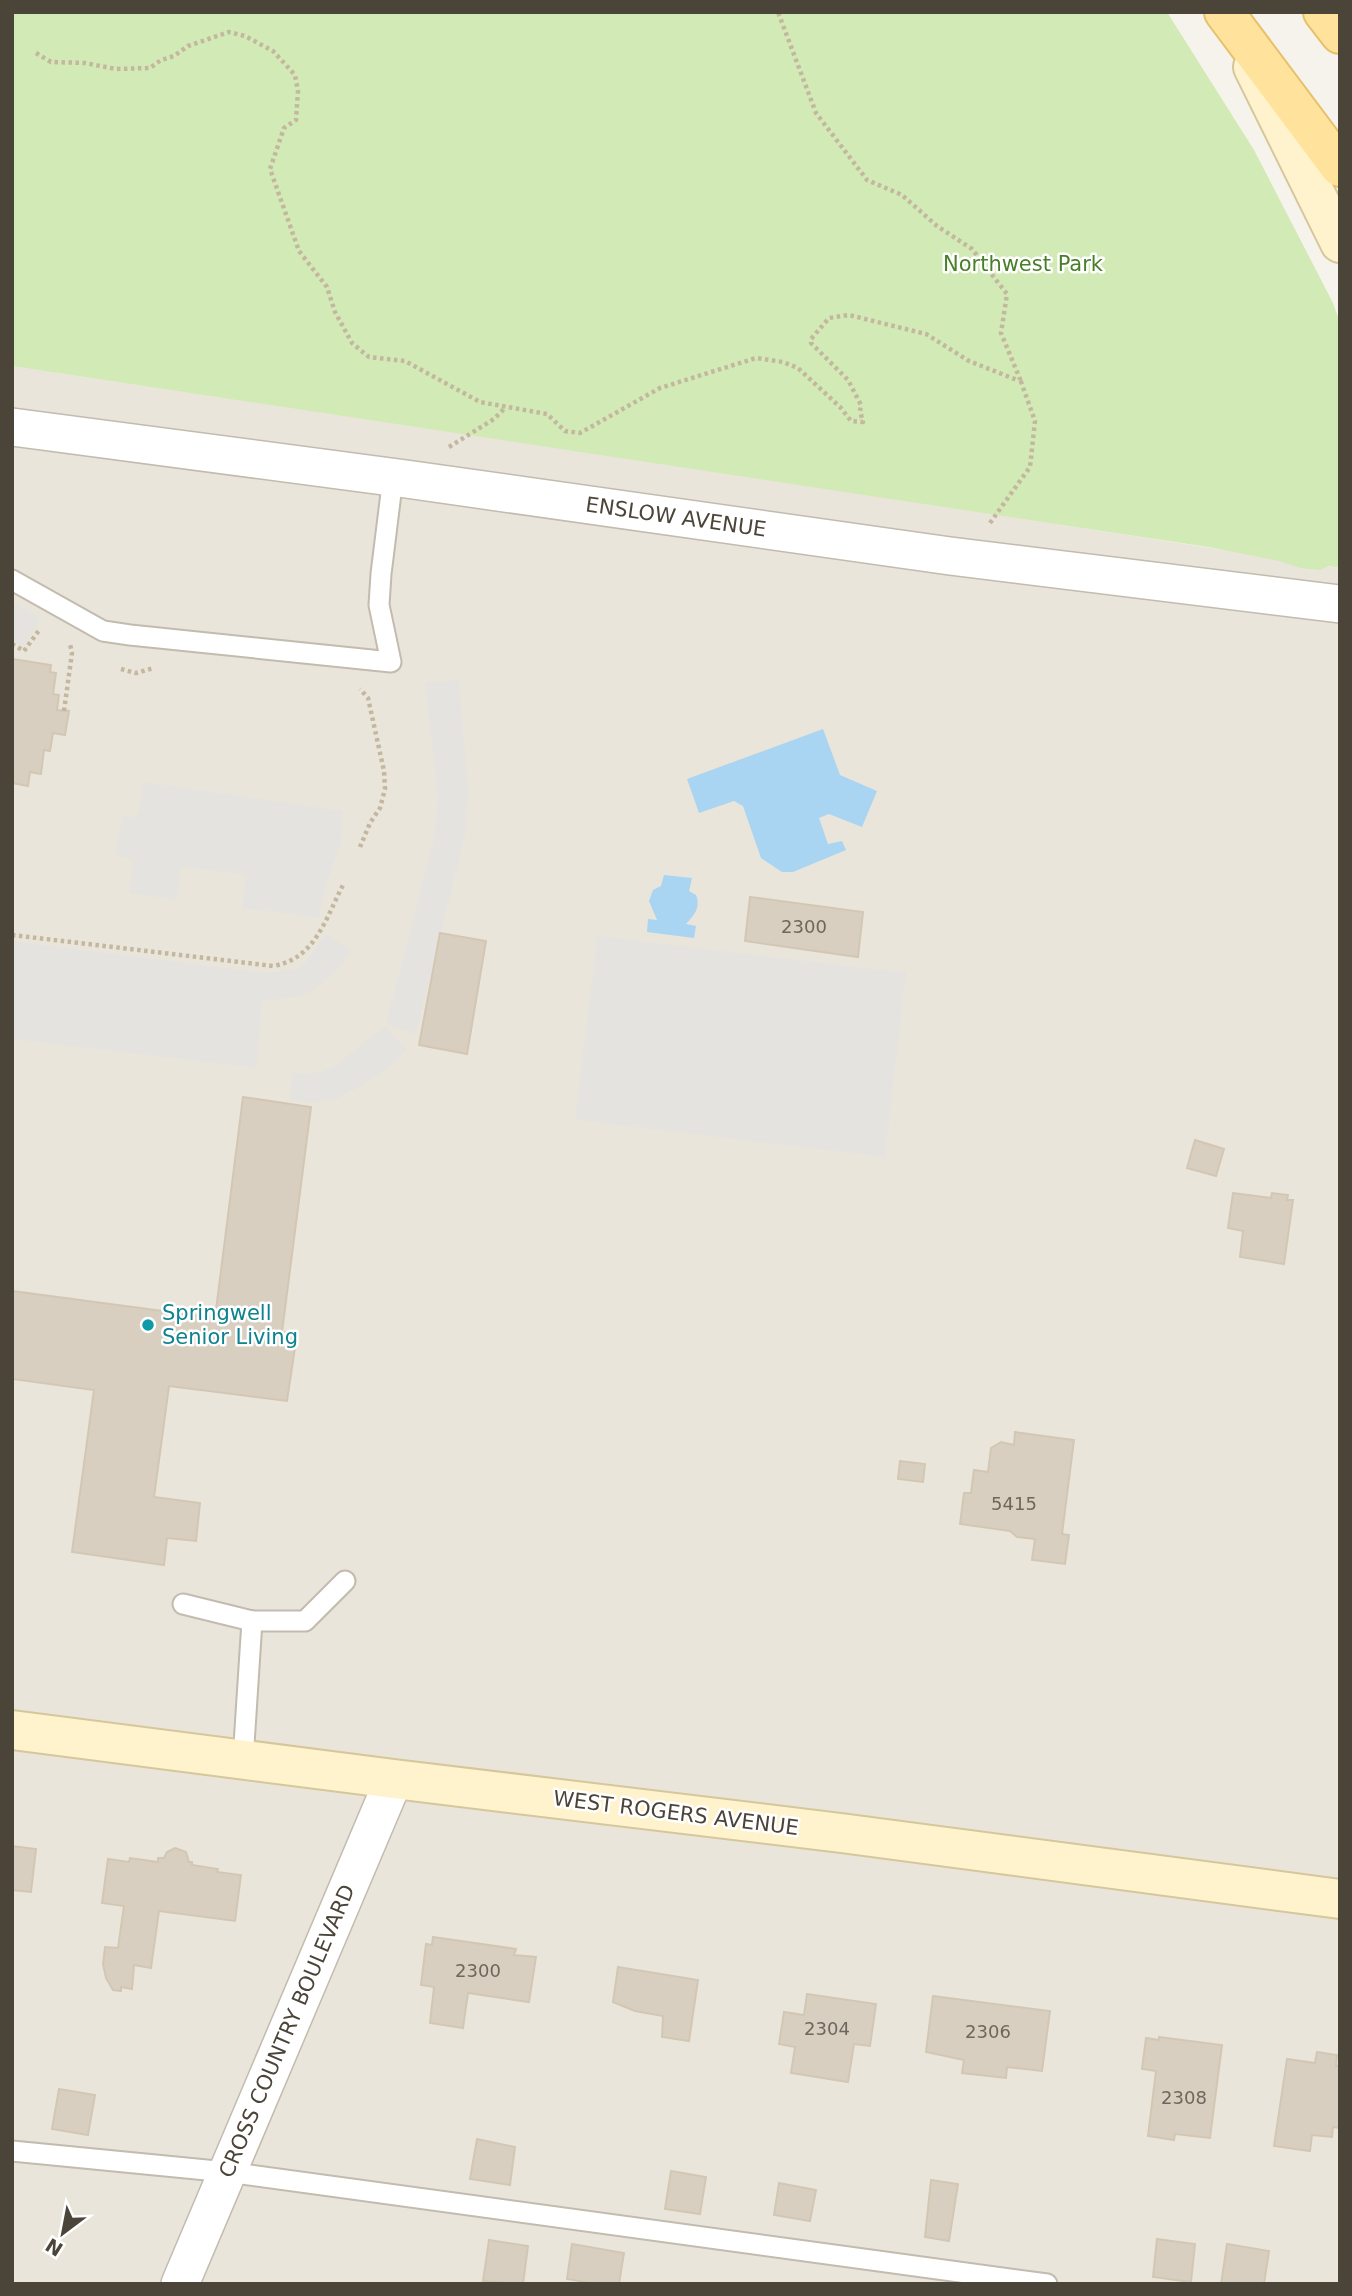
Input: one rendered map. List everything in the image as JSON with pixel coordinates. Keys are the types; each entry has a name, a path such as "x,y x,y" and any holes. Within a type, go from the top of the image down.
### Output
{"main road":[{"path":"1323,12 1340,34"},
{"path":"1227,17 1340,167"}],"street":[{"path":"1227,17 1340,243"},
{"name":"ENSLOW AVENUE","path":"12,427 400,478 964,558 1340,604"},
{"name":"WEST ROGERS AVENUE","path":"12,1730 855,1835 1340,1899"},
{"name":"CROSS COUNTRY BOULEVARD","path":"180,2284 394,1779"}],"lane":[{"path":"12,580 103,631 391,662 379,605 381,574 400,478"},
{"path":"183,1604 252,1621 305,1621 345,1581"},
{"path":"243,1760 252,1621"},
{"path":"12,2151 228,2172 1047,2284"}],"path":[{"path":"778,12 816,113 867,180 902,195 937,226 972,249 1007,294 1001,333 1035,421 1030,467 1017,489 964,558"},
{"path":"36,53 51,62 85,63 116,69 150,68 188,46 229,32 245,36 274,51 295,75 299,91 296,120 284,128 270,169 299,251 327,286 335,312 352,343 369,357 405,361 480,401 547,414 565,431 580,433 660,388 755,358 783,362 798,368 840,407 851,421 863,422 861,405 848,380 811,343 811,339 830,318 849,315 926,334 969,361 1020,379"},
{"path":"400,478 494,419 506,408"},
{"path":"12,644 24,651 42,625 47,624"},
{"path":"64,711 71,660 70,644 65,637"},
{"path":"71,660 77,661"},
{"path":"121,669 136,673 163,666"},
{"path":"355,686 363,690 368,698 384,771 380,808 360,847"},
{"path":"12,935 273,966 285,964 306,952 314,942 342,885"}],"shaded area":[{"path":"12,366 1340,568 1340,2284 12,2284"},
{"path":"12,601 41,618 24,647 12,640"},
{"path":"459,680 468,789 465,835 416,1034 386,1024 433,843 438,799 425,683"},
{"path":"144,782 343,811 341,844 324,890 319,918 242,908 246,878 242,874 185,867 181,870 177,900 129,893 133,863 129,858 115,856 122,816 135,817 139,813"},
{"path":"325,934 351,950 327,979 308,993 262,1001 256,1068 12,1039 12,941 264,973 295,969 306,962"},
{"path":"597,936 906,973 885,1157 575,1120"},
{"path":"385,1026 407,1050 390,1067 360,1087 337,1098 316,1103 290,1100 292,1073 324,1071 338,1064"}],"green space":[{"name":"Northwest Park","path":"12,12 1167,12 1254,150 1333,303 1340,323 1340,568 1300,568 1279,561 1208,547 12,366"}],"water":[{"path":"823,729 840,775 877,791 862,827 829,814 819,818 828,844 842,841 846,850 793,872 782,872 761,858 743,806 734,801 699,813 687,779"},
{"path":"664,875 692,878 689,891 696,895 698,904 686,924 696,926 694,938 647,932 648,919 657,920 649,901 653,890 661,886"}],"building":[{"path":"13,659 51,665 50,672 56,673 53,694 59,695 57,710 69,711 65,735 53,733 50,751 44,750 41,774 30,772 28,786 12,783"},
{"path":"750,897 863,912 858,957 745,941"},
{"path":"440,933 486,941 467,1054 419,1045"},
{"name":"Springwell Senior Living","path":"243,1097 311,1107 282,1332 297,1334 287,1401 169,1386 154,1497 200,1503 196,1541 167,1538 164,1565 72,1552 94,1390 12,1379 12,1291 215,1318"},
{"path":"1195,1140 1224,1149 1216,1176 1187,1168"},
{"path":"1233,1193 1271,1198 1272,1193 1288,1195 1287,1200 1293,1200 1284,1264 1240,1257 1243,1231 1228,1228"},
{"path":"1015,1432 1074,1440 1062,1534 1069,1535 1065,1564 1032,1560 1035,1539 1017,1537 1010,1531 960,1524 964,1493 971,1493 974,1470 988,1472 991,1448 1001,1442 1014,1445"},
{"path":"900,1461 925,1464 923,1482 898,1479"},
{"path":"12,1846 36,1849 31,1892 12,1890"},
{"path":"175,1848 186,1852 192,1865 241,1875 235,1921 159,1911 151,1968 134,1965 132,1989 121,1987 121,1991 113,1990 106,1978 103,1964 105,1947 118,1948 124,1906 102,1903 108,1859 129,1862 130,1858 158,1862 158,1858 164,1858 167,1852"},
{"path":"433,1937 516,1949 514,1955 536,1957 529,2002 468,1993 463,2028 430,2023 434,1987 421,1985 426,1944 432,1945"},
{"path":"618,1967 698,1980 689,2041 662,2037 663,2016 635,2011 613,2002"},
{"path":"807,1994 876,2004 870,2046 854,2044 848,2082 791,2073 795,2047 779,2044 784,2012 804,2015"},
{"path":"933,1996 1050,2011 1042,2071 1007,2067 1006,2078 962,2073 964,2060 926,2052"},
{"path":"1159,2037 1222,2045 1210,2138 1175,2134 1174,2140 1148,2136 1156,2071 1142,2069 1146,2038 1159,2040"},
{"path":"1317,2052 1337,2055 1336,2066 1340,2066 1340,2128 1333,2127 1332,2137 1312,2135 1310,2151 1274,2146 1287,2059 1315,2063"},
{"path":"59,2089 95,2095 88,2135 52,2129"},
{"path":"477,2139 515,2147 510,2185 470,2179"},
{"path":"671,2171 706,2177 700,2214 665,2209"},
{"path":"931,2180 958,2184 949,2241 925,2237"},
{"path":"779,2183 816,2190 810,2221 774,2215"},
{"path":"1157,2239 1195,2244 1191,2282 1153,2277"},
{"path":"489,2240 528,2246 523,2284 483,2281"},
{"path":"572,2244 624,2253 619,2284 597,2284 567,2279"},
{"path":"1227,2244 1269,2251 1264,2284 1221,2284"}],"place":[{"name":"Springwell Senior Living","path":"148,1325"}]}
